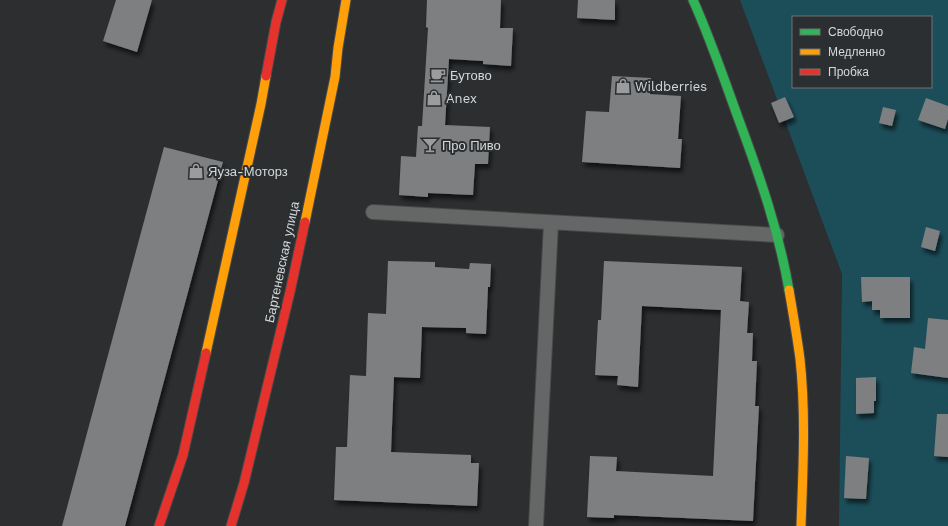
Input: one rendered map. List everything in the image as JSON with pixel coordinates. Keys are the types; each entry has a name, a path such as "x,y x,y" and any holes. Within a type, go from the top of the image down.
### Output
{"street":[{"path":"159,526 183,455 261,104 276,22 282,0"},
{"name":"Бартеневская улица","path":"232,526 244,483 290,292 335,77 346,0"},
{"path":"693,0 723,76 777,235 800,359 804,438 801,526"},
{"path":"373,212 777,235"},
{"path":"536,526 551,223"}],"shaded area":[{"path":"740,0 948,0 948,526 839,526 842,274"}],"building":[{"path":"116,0 152,0 137,52 103,41"},
{"path":"427,0 501,0 500,28 513,28 511,66 483,64 483,61 449,59 445,125 490,127 488,164 475,164 473,195 428,193 428,197 399,195 401,156 416,157 418,126 422,126 428,28 426,27"},
{"path":"578,0 615,0 615,20 577,18"},
{"path":"612,76 651,78 650,94 681,96 678,139 682,139 680,168 582,162 586,111 609,112"},
{"path":"785,97 794,117 779,123 771,103"},
{"path":"926,98 948,106 948,119 945,129 918,120"},
{"path":"883,107 896,110 892,126 879,123"},
{"path":"164,147 223,162 125,526 62,526"},
{"path":"926,227 940,231 935,251 921,247"},
{"path":"388,261 435,262 435,267 469,269 470,263 491,264 490,287 488,287 486,334 466,333 466,328 422,327 420,378 394,377 391,452 471,455 471,463 479,463 477,506 334,500 336,447 347,447 350,375 366,376 368,313 386,314"},
{"path":"604,261 742,267 740,301 749,302 747,333 753,333 752,361 757,361 755,406 759,406 753,521 614,515 614,518 587,517 590,456 617,457 616,471 713,476 721,310 642,306 638,387 617,385 618,376 595,375 598,320 601,320"},
{"path":"861,277 910,277 910,318 880,318 880,310 872,310 872,301 862,302"},
{"path":"928,318 948,320 948,378 911,373 914,347 925,349"},
{"path":"876,377 876,401 874,401 874,413 856,414 856,378"},
{"path":"937,414 948,414 948,457 934,456"},
{"path":"846,456 869,458 866,499 844,498"}],"traffic: fast":[{"path":"693,0 718,61 762,184 780,247 789,290"}],"traffic: slow":[{"path":"305,222 335,77 346,0"},
{"path":"206,353 266,76"},
{"path":"789,290 802,380 804,442 801,526"}],"traffic: jam":[{"path":"266,76 276,22 282,0"},
{"path":"231,526 244,483 290,292 305,222"},
{"path":"159,526 183,455 206,353"}],"place":[{"name":"Бутово","path":"438,75"},
{"name":"Wildberries","path":"623,86"},
{"name":"Anex","path":"434,98"},
{"name":"Про Пиво","path":"430,145"},
{"name":"Яуза-Моторз","path":"196,171"}]}
